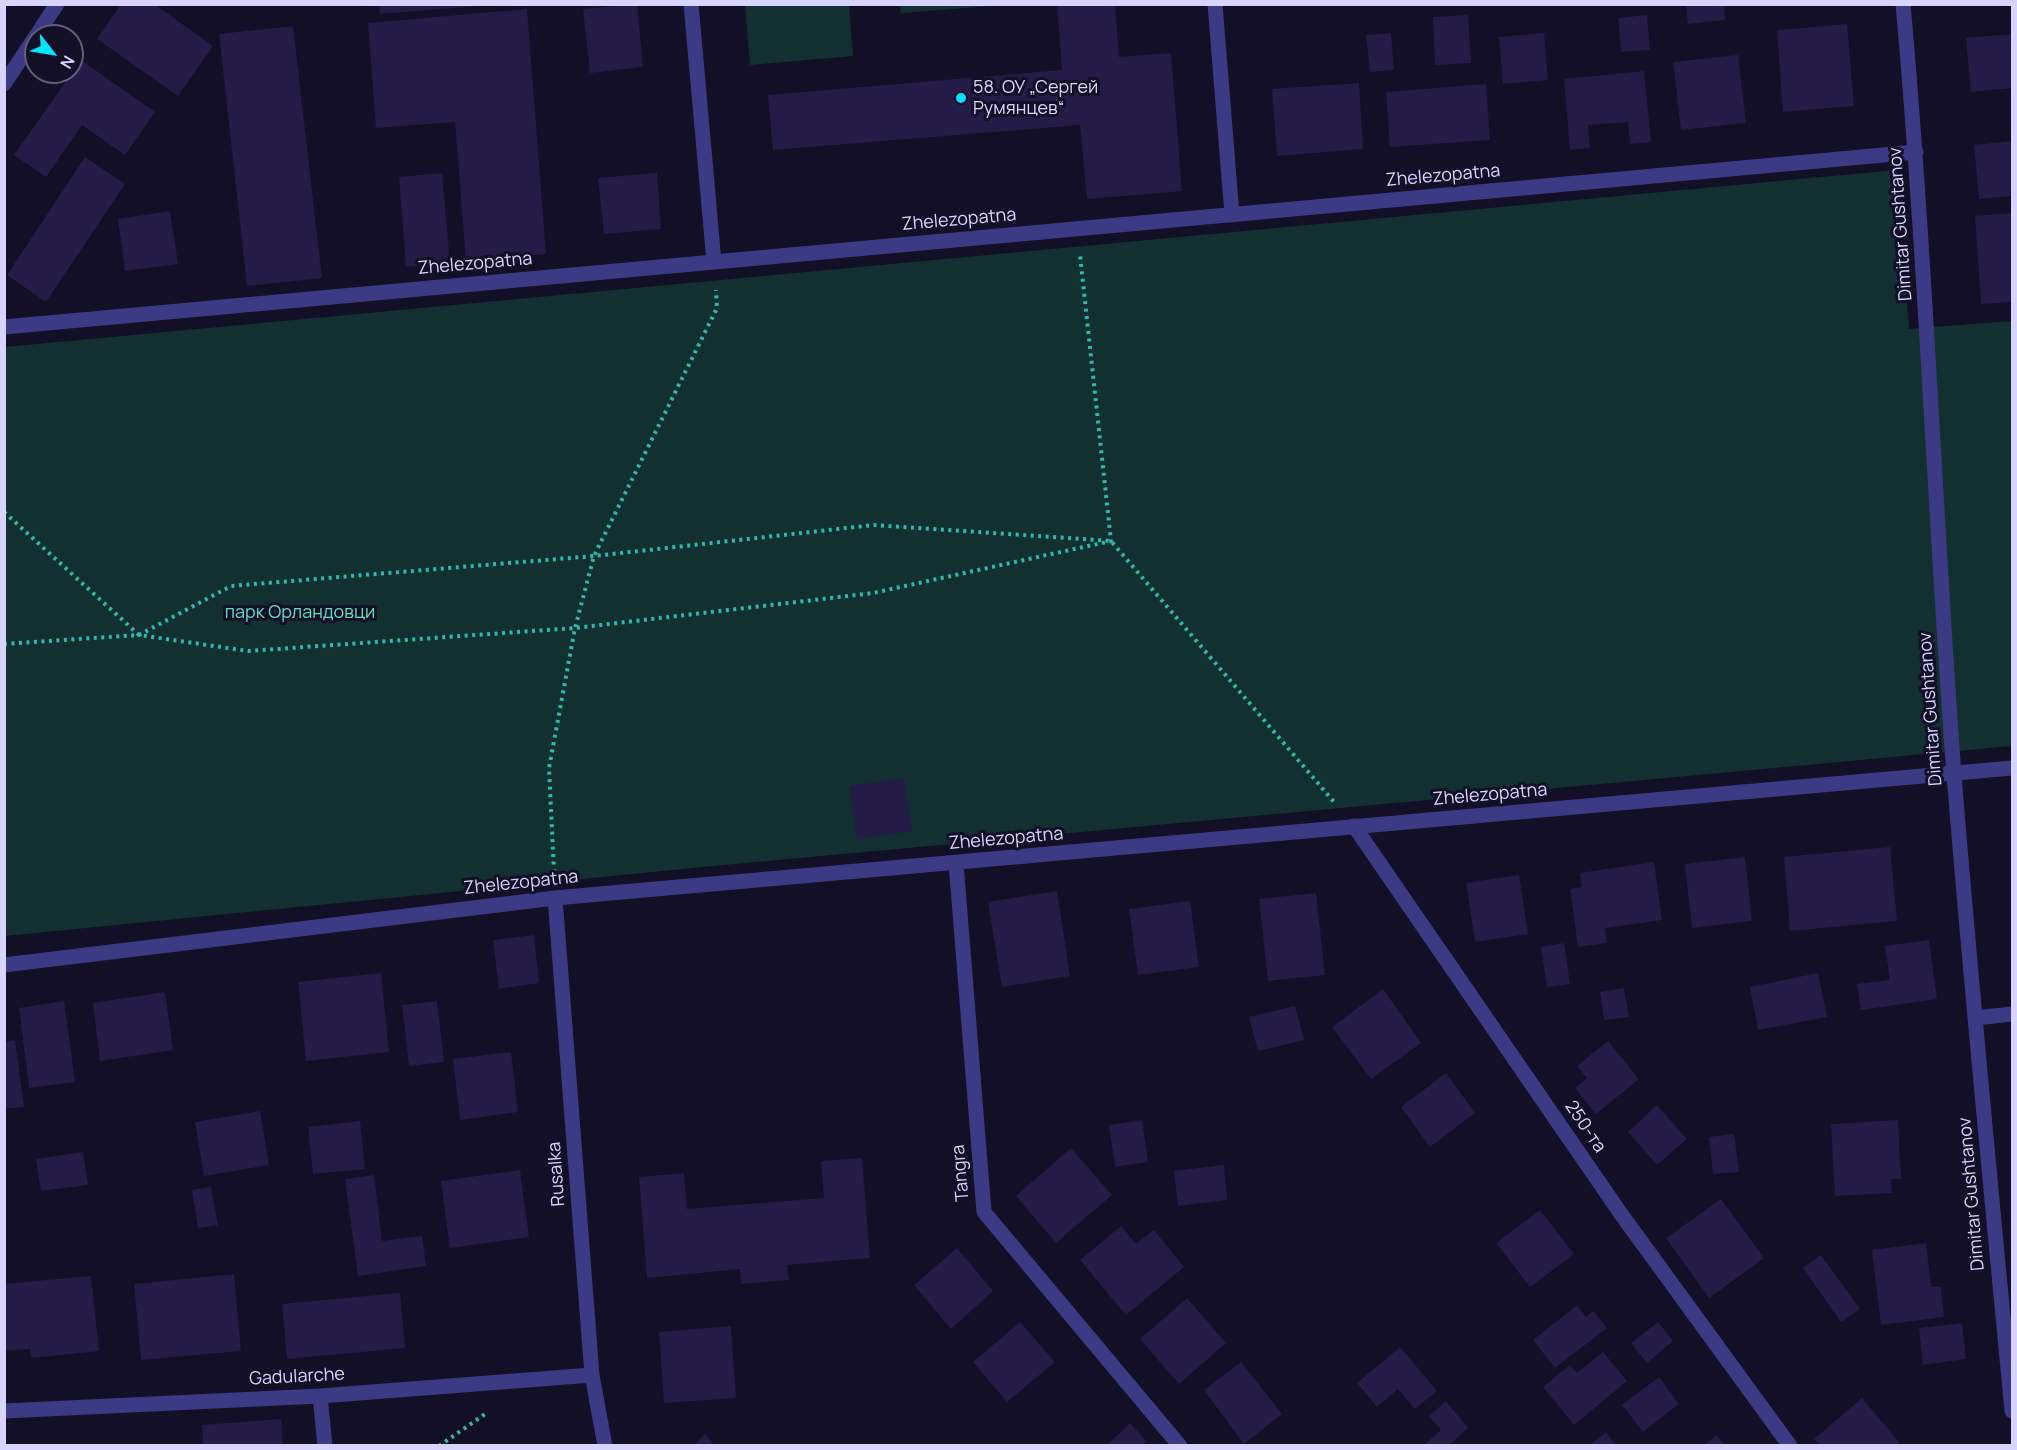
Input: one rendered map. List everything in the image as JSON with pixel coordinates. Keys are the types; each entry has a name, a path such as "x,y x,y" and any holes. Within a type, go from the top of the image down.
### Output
{"street":[{"path":"44,24 57,4"},
{"path":"691,4 714,262"},
{"path":"1215,4 1232,215"},
{"name":"Dimitar Gushtanov","path":"1903,4 1916,152 1954,772 1975,1018 2005,1265 2013,1411"},
{"path":"4,84 24,54"},
{"name":"Zhelezopatna","path":"4,327 1916,152"},
{"name":"Zhelezopatna","path":"4,965 555,898 2013,768"},
{"name":"250-та","path":"1354,826 1621,1214 1791,1446"},
{"name":"Tangra","path":"956,863 984,1212 1179,1446"},
{"name":"Rusalka","path":"555,898 592,1375 605,1446"},
{"path":"1975,1018 2013,1014"},
{"name":"Gadularche","path":"4,1411 320,1396 592,1375"},
{"path":"320,1396 325,1446"}],"path":[{"path":"1077,229 1111,541 1354,826"},
{"path":"555,898 549,768 575,628 594,556 717,308 714,262"},
{"path":"4,512 139,635"},
{"path":"139,635 231,586 594,556 874,525 1111,541"},
{"path":"4,644 139,635 248,651 575,628 873,593 1111,541"}],"green space":[{"path":"900,4 1004,5 901,13"},
{"path":"745,5 849,5 853,56 750,65"},
{"name":"парк Орландовци","path":"1896,170 1909,329 2012,321 2012,746 713,866 5,936 5,347"}],"building":[{"path":"121,4 154,4 213,46 178,96 97,39"},
{"path":"379,4 477,4 477,6 380,14"},
{"path":"637,4 643,67 590,73 583,9"},
{"path":"1057,4 1115,4 1119,57 1171,53 1182,191 1087,199 1080,125 773,150 768,95 1062,70"},
{"path":"1686,4 1724,4 1725,20 1688,24"},
{"path":"527,9 546,254 466,261 455,122 376,128 368,23"},
{"path":"1468,15 1471,63 1435,65 1433,17"},
{"path":"1647,15 1650,50 1621,52 1618,18"},
{"path":"1847,24 1854,106 1783,112 1777,30"},
{"path":"293,26 322,278 247,286 219,34"},
{"path":"1391,33 1394,70 1370,72 1366,35"},
{"path":"1544,33 1548,80 1503,84 1499,37"},
{"path":"2012,34 2012,88 1971,92 1966,38"},
{"path":"1738,55 1746,123 1681,130 1673,62"},
{"path":"84,62 155,112 125,155 82,125 46,177 14,155 64,84 84,84"},
{"path":"1644,71 1651,142 1630,144 1628,122 1588,125 1590,148 1570,150 1564,79"},
{"path":"1359,83 1363,149 1277,156 1272,89"},
{"path":"1486,84 1490,140 1390,147 1386,92"},
{"path":"2012,141 2012,196 1979,199 1974,145"},
{"path":"85,157 125,184 46,302 7,275"},
{"path":"442,173 450,263 406,267 399,177"},
{"path":"657,173 661,229 604,234 598,178"},
{"path":"170,211 178,264 125,271 118,219"},
{"path":"2012,213 2012,302 1981,304 1975,216"},
{"path":"904,778 912,831 857,839 849,786"},
{"path":"1890,847 1897,921 1790,931 1784,857"},
{"path":"1745,857 1752,921 1692,928 1685,864"},
{"path":"1654,862 1662,920 1605,928 1607,943 1578,947 1570,889 1582,887 1580,873"},
{"path":"1519,875 1528,934 1475,942 1466,883"},
{"path":"1057,891 1070,976 1002,987 988,902"},
{"path":"1316,893 1325,975 1268,981 1259,899"},
{"path":"1190,901 1199,967 1138,975 1129,909"},
{"path":"534,935 539,983 499,989 493,940"},
{"path":"1929,940 1937,999 1861,1010 1857,984 1890,980 1885,946"},
{"path":"1564,943 1570,984 1547,987 1541,947"},
{"path":"381,973 389,1052 306,1061 298,982"},
{"path":"1818,973 1827,1017 1758,1030 1750,987"},
{"path":"1624,988 1629,1017 1604,1020 1600,992"},
{"path":"1383,989 1421,1043 1371,1079 1332,1027"},
{"path":"165,992 173,1050 100,1061 93,1003"},
{"path":"64,1001 75,1082 29,1088 19,1008"},
{"path":"437,1001 444,1062 409,1066 402,1005"},
{"path":"1295,1006 1304,1040 1258,1051 1249,1017"},
{"path":"15,1040 24,1107 4,1109 4,1042"},
{"path":"1608,1041 1639,1079 1596,1114 1575,1088 1587,1078 1577,1066"},
{"path":"511,1052 518,1112 460,1120 453,1059"},
{"path":"1446,1073 1475,1113 1430,1147 1401,1107"},
{"path":"1657,1105 1687,1139 1657,1165 1628,1132"},
{"path":"260,1111 269,1165 204,1176 195,1122"},
{"path":"1142,1120 1148,1162 1115,1167 1109,1125"},
{"path":"1898,1120 1901,1179 1891,1179 1892,1193 1835,1196 1831,1124"},
{"path":"360,1121 365,1169 313,1174 308,1127"},
{"path":"1734,1134 1739,1172 1713,1174 1709,1137"},
{"path":"1071,1148 1112,1195 1056,1243 1016,1196"},
{"path":"83,1152 88,1185 41,1191 36,1159"},
{"path":"862,1158 870,1258 787,1265 789,1280 741,1284 740,1269 647,1278 639,1177 684,1173 687,1209 824,1198 821,1161"},
{"path":"1224,1165 1227,1200 1178,1206 1174,1171"},
{"path":"520,1170 529,1237 450,1248 441,1181"},
{"path":"374,1175 382,1241 422,1236 426,1266 358,1276 345,1179"},
{"path":"211,1187 218,1225 198,1228 192,1190"},
{"path":"1721,1199 1764,1258 1709,1298 1666,1238"},
{"path":"1540,1210 1574,1254 1530,1287 1496,1243"},
{"path":"1121,1226 1136,1244 1154,1230 1184,1267 1126,1315 1080,1260"},
{"path":"1926,1243 1931,1287 1941,1287 1944,1317 1881,1325 1872,1250"},
{"path":"957,1248 993,1291 951,1329 914,1285"},
{"path":"1821,1255 1860,1309 1841,1322 1803,1268"},
{"path":"234,1274 241,1351 141,1360 134,1284"},
{"path":"91,1276 99,1351 31,1358 30,1349 4,1351 4,1284"},
{"path":"400,1293 405,1348 287,1359 282,1304"},
{"path":"1187,1298 1226,1343 1179,1384 1140,1339"},
{"path":"1577,1305 1586,1317 1593,1311 1607,1328 1555,1368 1533,1340"},
{"path":"1020,1322 1055,1362 1007,1402 973,1362"},
{"path":"1658,1322 1673,1341 1647,1363 1631,1343"},
{"path":"1962,1323 1966,1359 1923,1365 1919,1328"},
{"path":"731,1326 736,1398 664,1403 659,1332"},
{"path":"1400,1347 1437,1391 1415,1409 1398,1389 1377,1407 1357,1383"},
{"path":"1603,1352 1627,1381 1574,1425 1543,1387 1570,1365 1577,1373"},
{"path":"1241,1362 1282,1414 1244,1444 1204,1390"},
{"path":"1659,1377 1679,1404 1643,1432 1622,1405"},
{"path":"1862,1398 1899,1442 1896,1446 1820,1446 1814,1439"},
{"path":"1446,1401 1468,1428 1448,1446 1423,1446 1441,1430 1429,1416"},
{"path":"281,1419 283,1446 203,1446 202,1425"},
{"path":"1130,1423 1146,1441 1142,1446 1106,1446"},
{"path":"1606,1432 1616,1446 1589,1446"},
{"path":"705,1434 715,1446 693,1446"},
{"path":"1717,1435 1725,1446 1703,1446"}],"place":[{"name":"58. ОУ „Сергей Румянцев“","path":"961,98"}]}
